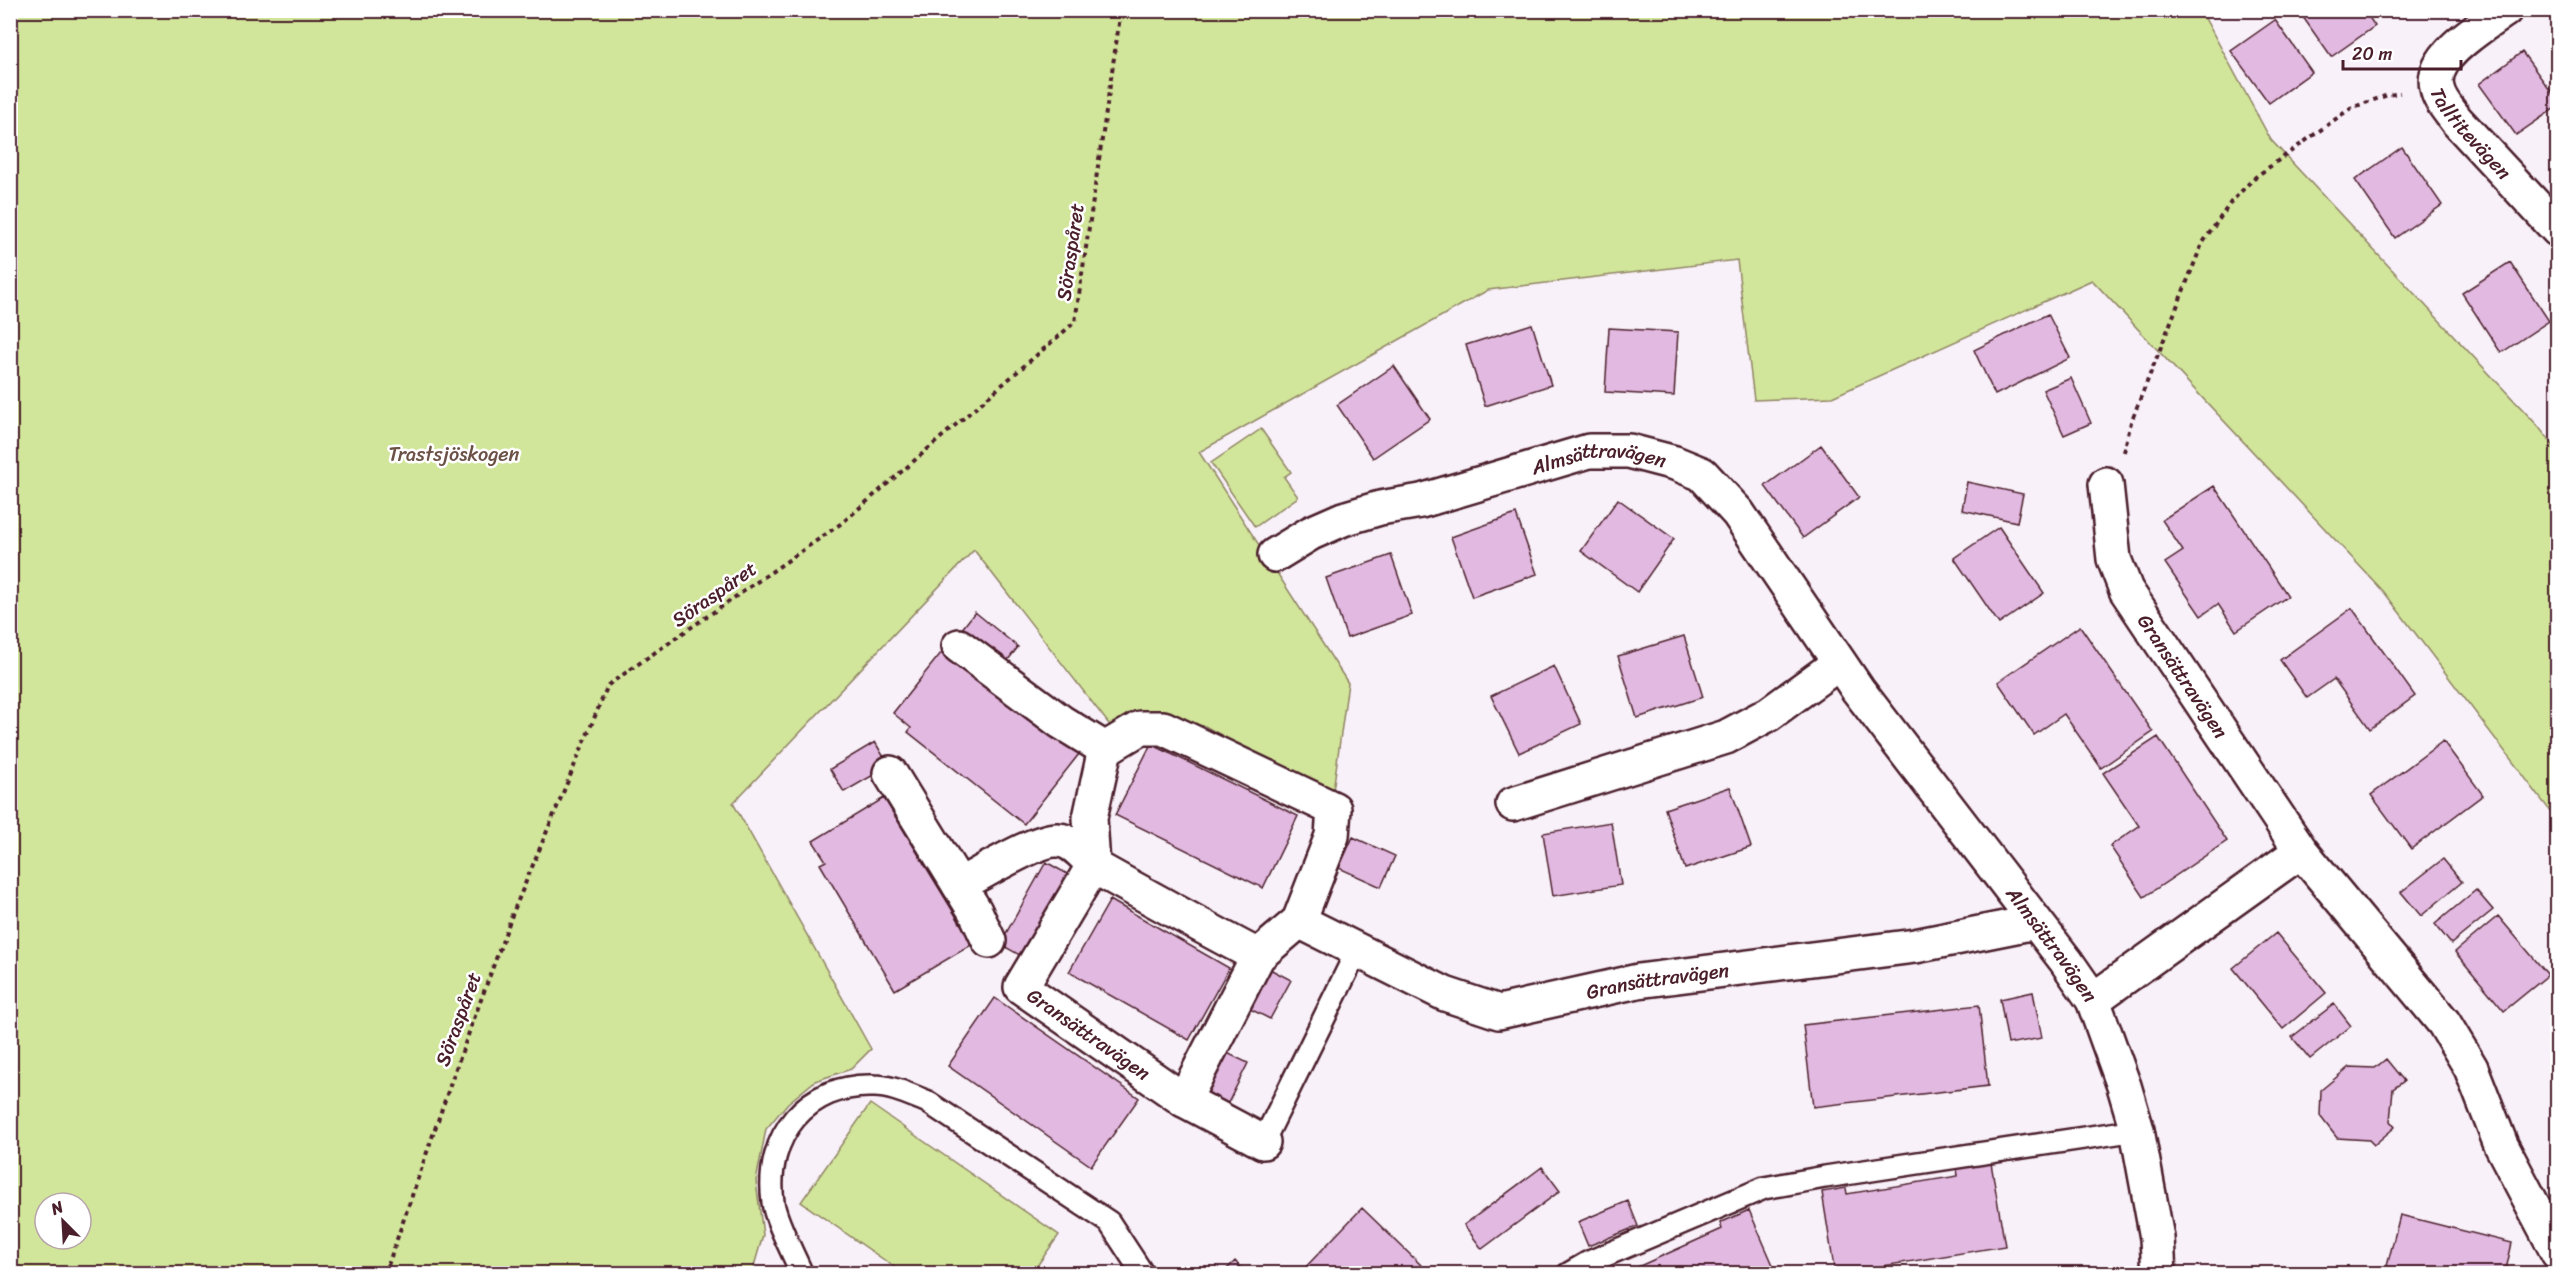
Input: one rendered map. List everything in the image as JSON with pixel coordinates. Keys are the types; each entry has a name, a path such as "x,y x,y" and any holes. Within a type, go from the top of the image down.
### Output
{"street":[{"name":"Talltitevägen","path":"2505,10 2449,53 2439,65 2437,88 2443,102 2456,120 2558,230"},
{"name":"Almsättravägen","path":"1275,555 1311,533 1343,519 1380,508 1420,501 1589,451 1629,451 1675,463 1702,474 1738,513 1839,663 2093,1000 2137,1130 2157,1238 2159,1274"},
{"name":"Gransättravägen","path":"2106,484 2114,559 2126,590 2301,851 2444,1023 2471,1068 2500,1145 2558,1252"},
{"path":"959,646 1061,722 1105,749"},
{"path":"1513,804 1726,737 1769,714 1839,663"},
{"path":"1093,866 1090,818 1105,749 1140,728 1163,728 1334,810 1332,836 1299,921 1258,956 1184,1100"},
{"path":"890,773 975,911 989,941"},
{"path":"959,885 1020,852 1058,839 1076,846 1093,866 1179,915 1258,956"},
{"path":"2093,1000 2301,851"},
{"name":"Gransättravägen","path":"1093,866 1021,987 1184,1100 1263,1142"},
{"name":"Gransättravägen","path":"1299,921 1445,994 1498,1012 1638,981 1915,946 2035,922"}],"lane":[{"path":"1263,1142 1358,949"},
{"path":"802,1274 773,1204 772,1174 777,1147 791,1120 813,1101 843,1088 874,1086 896,1090 926,1101 1109,1222 1143,1274"},
{"path":"1568,1274 1587,1263 1764,1188 2137,1130"}],"path":[{"name":"Söraspåret","path":"385,1274 512,915 608,685 842,523 1075,322 1120,10"},
{"path":"2106,484 2106,469 2125,451 2131,422 2202,244 2231,201 2254,178 2351,108 2388,95 2437,88"}],"green space":[{"name":"Trastsjöskogen","path":"10,11 2201,11 2271,140 2538,426 2557,451 2557,820 2384,592 2092,280 1832,397 1754,400 1737,260 1488,290 1199,452 1348,683 1332,798 1205,726 1150,721 1112,728 974,550 733,803 871,1049 851,1069 815,1081 788,1103 766,1129 756,1181 763,1235 752,1273 11,1273"},
{"path":"1261,429 1291,472 1284,477 1298,497 1255,527 1211,463"},
{"path":"870,1104 1059,1235 1032,1273 903,1273 801,1202"}],"building":[{"path":"2298,10 2364,10 2375,26 2331,57"},
{"path":"2275,20 2312,72 2269,103 2231,51"},
{"path":"2558,27 2558,42 2551,32"},
{"path":"2522,52 2558,101 2558,106 2516,135 2479,84"},
{"path":"2402,147 2442,205 2395,238 2355,180"},
{"path":"2510,262 2549,321 2501,353 2462,293"},
{"path":"2048,314 2070,358 1995,395 1974,350"},
{"path":"1532,324 1551,385 1485,406 1466,345"},
{"path":"1609,328 1678,332 1674,396 1605,392"},
{"path":"1394,366 1430,419 1373,458 1337,405"},
{"path":"2071,378 2091,423 2064,435 2043,390"},
{"path":"1821,445 1859,497 1803,538 1765,486"},
{"path":"1967,482 2023,494 2017,522 1962,510"},
{"path":"2214,486 2288,596 2236,631 2218,604 2201,616 2165,563 2183,551 2162,520"},
{"path":"1618,499 1674,539 1637,592 1581,551"},
{"path":"1516,514 1537,574 1472,597 1451,537"},
{"path":"1999,527 2044,593 1999,624 1954,558"},
{"path":"1391,555 1412,615 1347,638 1326,578"},
{"path":"2352,608 2415,696 2370,729 2334,679 2307,698 2280,660"},
{"path":"975,612 1018,647 1001,669 958,634"},
{"path":"2080,626 2153,732 2101,768 2064,714 2034,735 1998,682"},
{"path":"1684,636 1703,697 1637,718 1618,656"},
{"path":"945,648 1079,754 1024,824 908,732 911,728 893,713"},
{"path":"1554,666 1581,724 1519,753 1491,696"},
{"path":"2158,737 2227,841 2144,897 2110,846 2139,826 2103,773"},
{"path":"2443,741 2483,795 2411,849 2371,795"},
{"path":"875,742 889,766 844,792 830,769"},
{"path":"1151,744 1298,816 1263,888 1115,815"},
{"path":"1730,787 1751,847 1685,869 1665,809"},
{"path":"884,798 973,944 895,990 820,864 826,861 813,841"},
{"path":"1611,822 1621,885 1553,896 1543,833"},
{"path":"1353,837 1395,856 1381,887 1339,868"},
{"path":"2443,859 2462,882 2421,916 2401,892"},
{"path":"1046,862 1071,876 1025,958 1000,944"},
{"path":"2476,890 2493,910 2451,944 2435,924"},
{"path":"1110,900 1229,968 1189,1040 1069,972"},
{"path":"2498,916 2548,975 2504,1011 2455,952"},
{"path":"2276,933 2326,993 2283,1029 2233,968"},
{"path":"1264,966 1291,980 1270,1019 1244,1006"},
{"path":"2033,992 2042,1038 2008,1044 2000,999"},
{"path":"995,998 1139,1098 1091,1166 948,1066"},
{"path":"2334,1004 2351,1026 2310,1059 2292,1037"},
{"path":"1979,1005 1988,1086 1813,1107 1803,1025"},
{"path":"1221,1050 1248,1063 1227,1105 1200,1092"},
{"path":"2386,1059 2404,1081 2393,1089 2390,1121 2395,1127 2374,1145 2369,1140 2337,1138 2320,1116 2321,1090 2349,1067 2375,1068"},
{"path":"1991,1163 2005,1246 1835,1274 1822,1192 1846,1188 1847,1194 1958,1176 1957,1168"},
{"path":"1542,1167 1560,1191 1482,1249 1464,1225"},
{"path":"1628,1201 1638,1226 1588,1246 1578,1222"},
{"path":"1362,1208 1421,1265 1412,1274 1299,1274"},
{"path":"1749,1210 1777,1274 1622,1274 1722,1229 1720,1223"},
{"path":"2400,1215 2512,1243 2505,1274 2385,1274"},
{"path":"1235,1261 1247,1274 1222,1274"}]}
